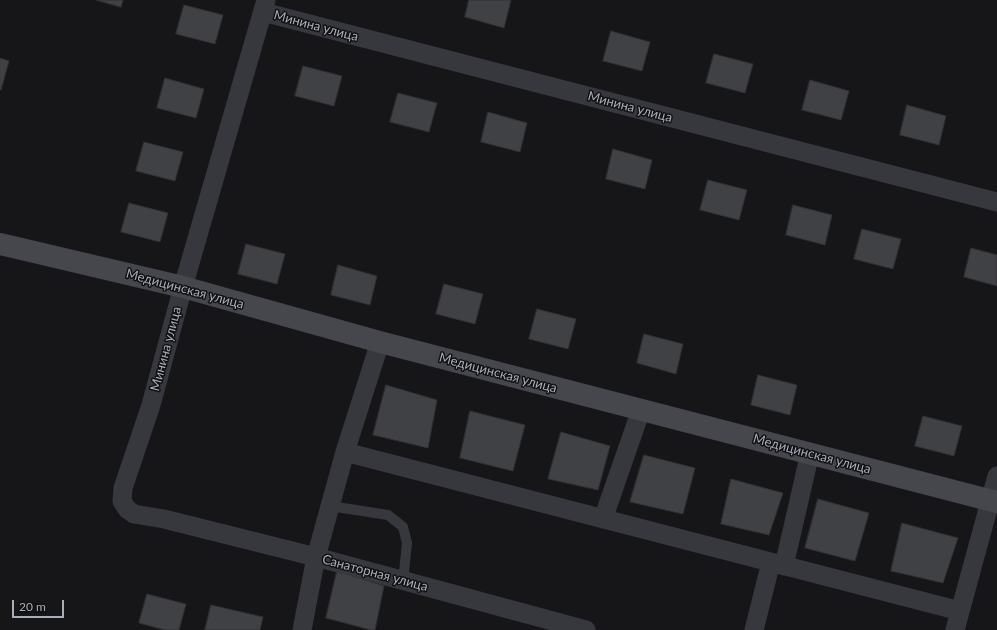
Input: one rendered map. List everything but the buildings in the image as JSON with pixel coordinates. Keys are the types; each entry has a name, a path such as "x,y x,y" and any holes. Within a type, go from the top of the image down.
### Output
{"street":[{"name":"Минина улица","path":"164,519 130,512 122,502 123,488 151,405 183,288 265,6 997,202"},
{"name":"Медицинская улица","path":"0,244 183,288 380,342 994,501"},
{"path":"302,630 316,557 345,452 380,342"},
{"path":"603,519 641,410"},
{"path":"345,452 960,611"},
{"path":"754,630 777,564 810,453"},
{"path":"955,630 994,501 997,476"},
{"name":"Санаторная улица","path":"164,519 316,557 586,630"}],"lane":[{"path":"330,506 388,515 403,527 407,544 403,581"}]}
